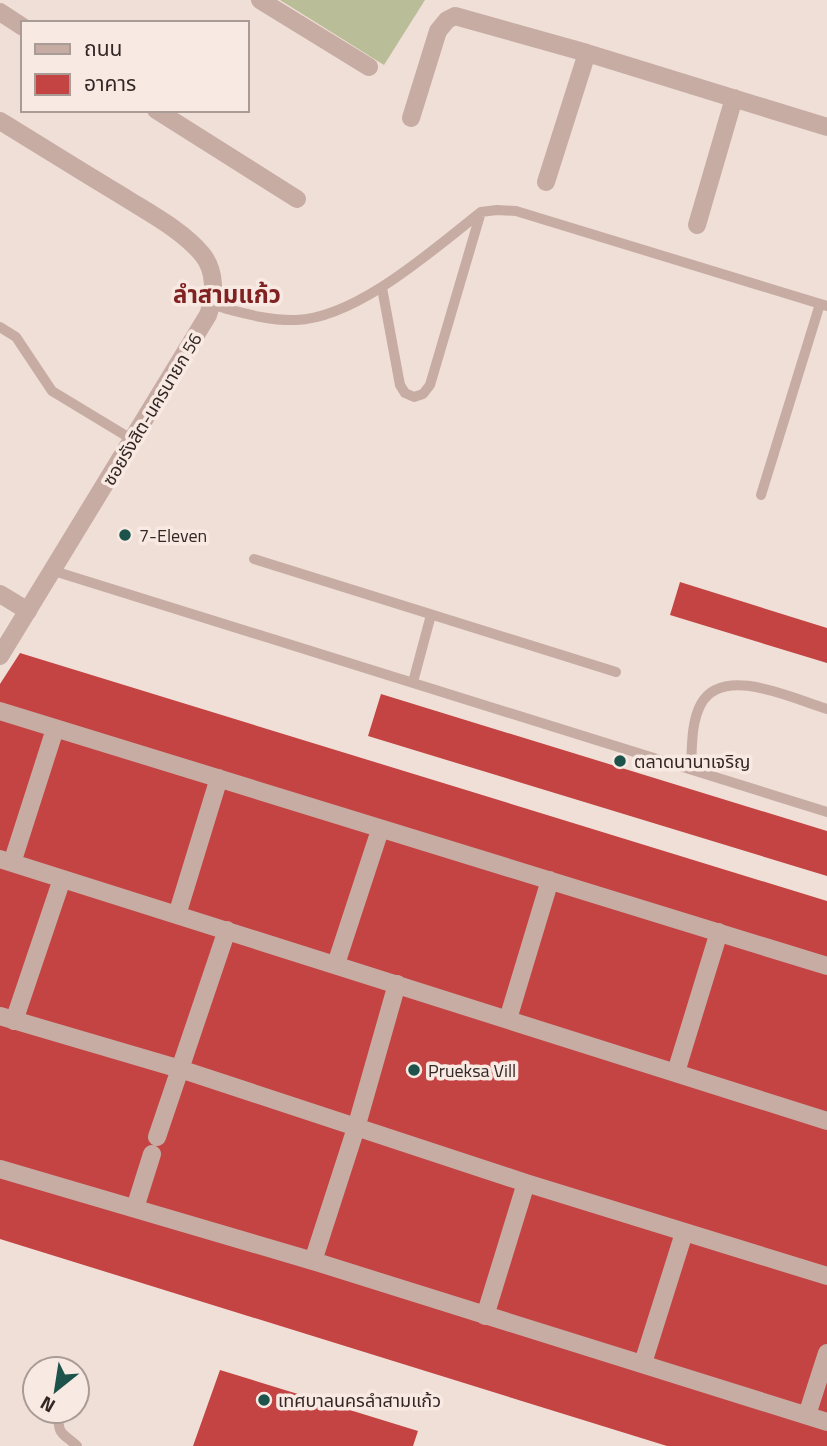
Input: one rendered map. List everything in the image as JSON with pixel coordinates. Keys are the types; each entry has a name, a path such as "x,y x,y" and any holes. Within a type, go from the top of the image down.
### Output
{"street":[{"path":"260,0 369,67"},
{"path":"0,12 21,26"},
{"path":"411,118 438,31 447,20 455,16 587,53 827,127"},
{"path":"546,183 587,53"},
{"path":"697,225 734,99"},
{"path":"159,112 297,199"},
{"name":"ซอยรังสิต-นครนายก 56","path":"0,121 183,236 202,254 211,270 213,286 212,305 208,315 0,656"},
{"path":"0,594 28,611"},
{"path":"0,711 827,966"},
{"path":"55,729 6,861 827,1121"},
{"path":"177,915 219,778"},
{"path":"335,964 380,830"},
{"path":"62,879 7,1018 180,1069 684,1233 827,1276"},
{"path":"508,1019 550,880"},
{"path":"135,1209 227,930"},
{"path":"676,1072 719,932"},
{"path":"313,1261 356,1128 397,984"},
{"path":"0,1169 313,1261 827,1422"},
{"path":"485,1316 526,1182"},
{"path":"643,1363 684,1233"},
{"path":"807,1415 827,1353"}],"lane":[{"path":"212,305 266,319 299,320 339,309 382,288 481,212 497,210 516,211 823,305 761,495"},
{"path":"382,288 400,385 405,393 414,397 423,394 430,385 481,212"},
{"path":"0,327 16,337 52,391 133,440"},
{"path":"254,559 616,672"},
{"path":"54,571 827,812"},
{"path":"413,682 431,615"},
{"path":"691,769 694,726 700,705 710,691 723,685 747,685 827,709"},
{"path":"58,1425 63,1437 79,1446"}],"green space":[{"path":"280,0 425,0 384,65"}],"building":[{"path":"680,582 827,628 827,663 670,615"},
{"name":"Prueksa Vill","path":"20,653 827,901 827,1446 667,1446 0,1239 0,684"},
{"path":"381,694 827,831 827,876 368,736"},
{"name":"เทศบาลนครลำสามแก้ว","path":"220,1370 418,1431 413,1446 193,1446"}],"place":[{"name":"7-Eleven","path":"125,535"},
{"name":"ตลาดนานาเจริญ","path":"620,761"},
{"name":"Prueksa Vill","path":"414,1070"},
{"name":"เทศบาลนครลำสามแก้ว","path":"264,1400"}],"district":[{"name":"ลำสามแก้ว","path":"227,294"}]}
